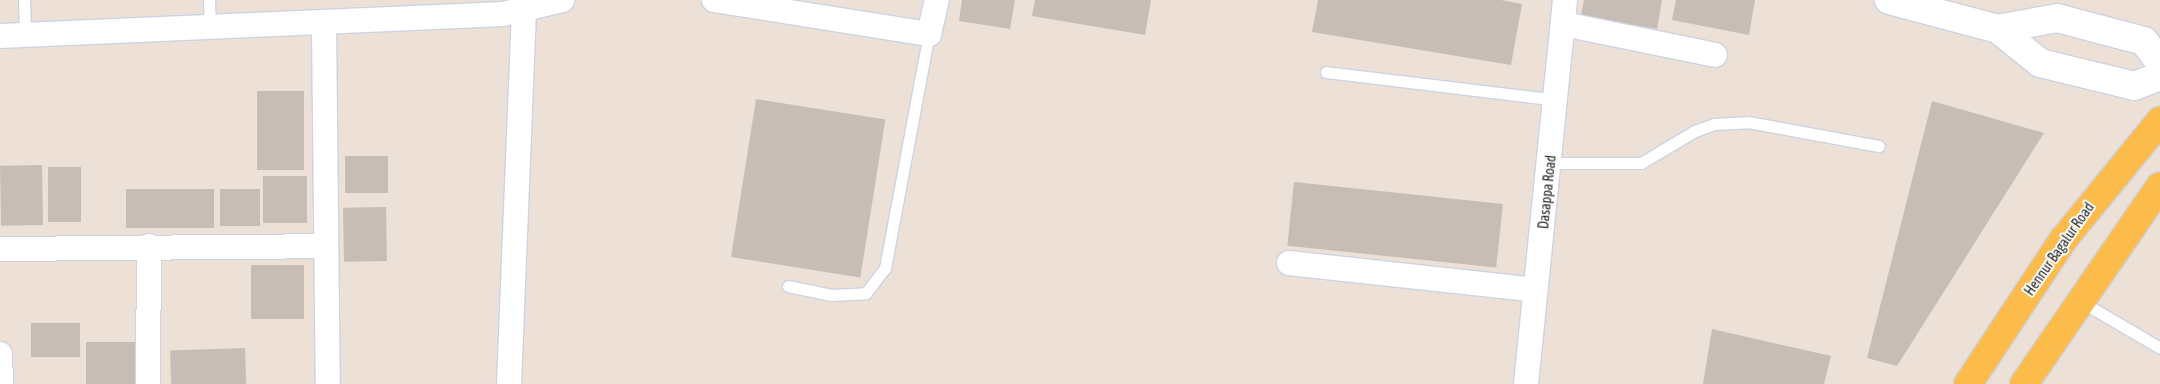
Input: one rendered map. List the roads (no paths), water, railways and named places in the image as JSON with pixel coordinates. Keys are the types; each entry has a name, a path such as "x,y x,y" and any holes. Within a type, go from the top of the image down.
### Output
{"main road":[{"path":"1889,0 1998,29 2040,63 2134,86 2160,76"},
{"path":"1998,29 2057,18 2144,41 2160,62"},
{"name":"Hennur Bagalur Road","path":"1968,384 2063,240 2160,121"},
{"path":"2024,384 2079,300 2160,186"}],"street":[{"path":"0,36 324,24 524,11 562,0"},
{"path":"714,0 782,5 928,34 937,0"},
{"name":"Dasappa Road","path":"1526,384 1550,163 1565,0"},
{"path":"509,384 524,11"},
{"path":"324,24 328,384"},
{"path":"1563,24 1715,55"},
{"path":"0,249 149,246 325,246"},
{"path":"148,384 149,246"},
{"path":"1289,264 1536,290"},
{"path":"0,354 1,384"}],"lane":[{"path":"24,0 25,35"},
{"path":"209,0 210,28"},
{"path":"788,286 831,295 866,293 885,268 928,34"},
{"path":"1326,72 1556,100"},
{"path":"1550,163 1641,163 1695,131 1714,124 1748,122 1879,146"},
{"path":"2079,300 2160,348"}]}
